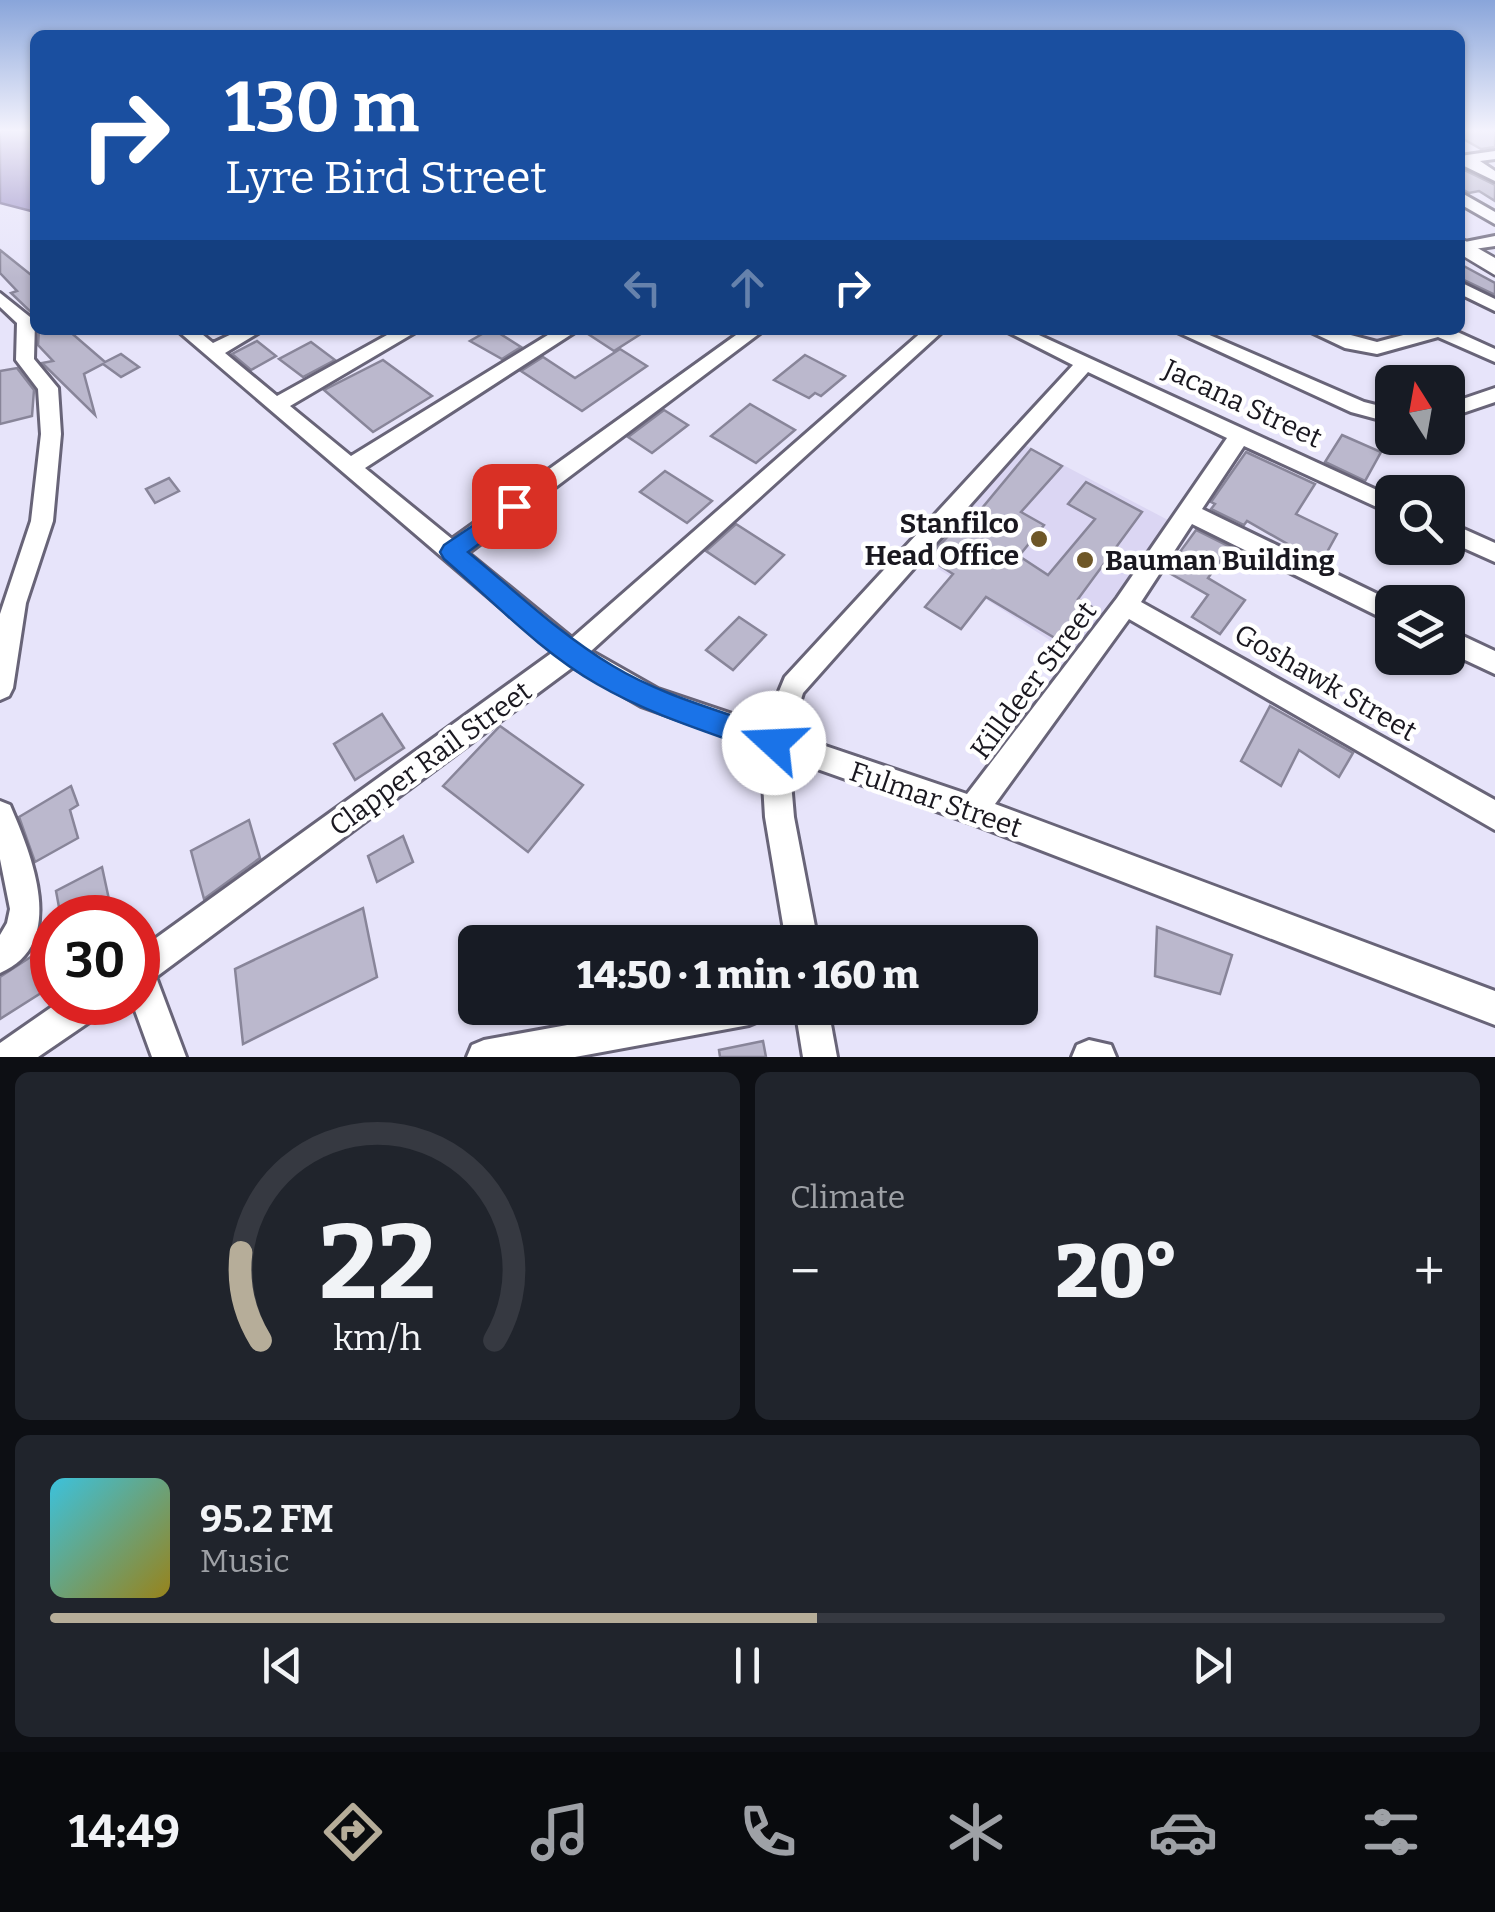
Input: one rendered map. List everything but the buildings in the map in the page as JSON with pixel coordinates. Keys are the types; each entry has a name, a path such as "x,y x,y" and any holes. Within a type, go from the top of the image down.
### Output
{"main road":[{"path":"1465,247 1495,268"}],"street":[{"path":"1465,200 1495,220"},
{"path":"1465,245 1495,241"},
{"path":"1465,290 1495,306"},
{"path":"0,298 26,320 24,360 42,376 51,402 42,521 14,603 0,688"},
{"name":"Fulmar Street","path":"191,335 572,653 650,698 974,810 1495,1008"},
{"path":"210,352 244,335"},
{"path":"276,405 401,335"},
{"path":"350,467 561,335"},
{"path":"452,552 748,335"},
{"name":"Clapper Rail Street","path":"160,955 572,653 929,335"},
{"name":"Jacana Street","path":"1024,335 1375,498"},
{"path":"1193,335 1375,412"},
{"path":"1329,335 1364,349 1382,350 1424,335"},
{"path":"1449,335 1495,356"},
{"path":"800,925 774,743 782,710 794,686 1086,364"},
{"path":"1465,405 1495,395"},
{"name":"Killdeer Street","path":"974,810 1126,605 1240,435"},
{"path":"1188,512 1375,604"},
{"path":"1465,539 1495,554"},
{"name":"Goshawk Street","path":"1126,605 1495,816"},
{"path":"1465,648 1495,663"},
{"path":"0,815 29,914 16,946 0,957"},
{"path":"9,1057 56,1025"},
{"path":"157,1025 168,1057"},
{"path":"492,1056 658,1025"},
{"path":"815,1025 820,1057"},
{"path":"1089,1057 1099,1057"}],"shaded area":[{"path":"0,179 30,179 30,211 0,203"},
{"path":"1023,444 1168,520 1073,655 918,556"}],"place":[{"name":"Stanfilco Head Office","path":"1039,539"},
{"name":"Bauman Building","path":"1085,560"}],"route":[{"path":"514,506 452,552 605,676 650,698 774,743"}]}
